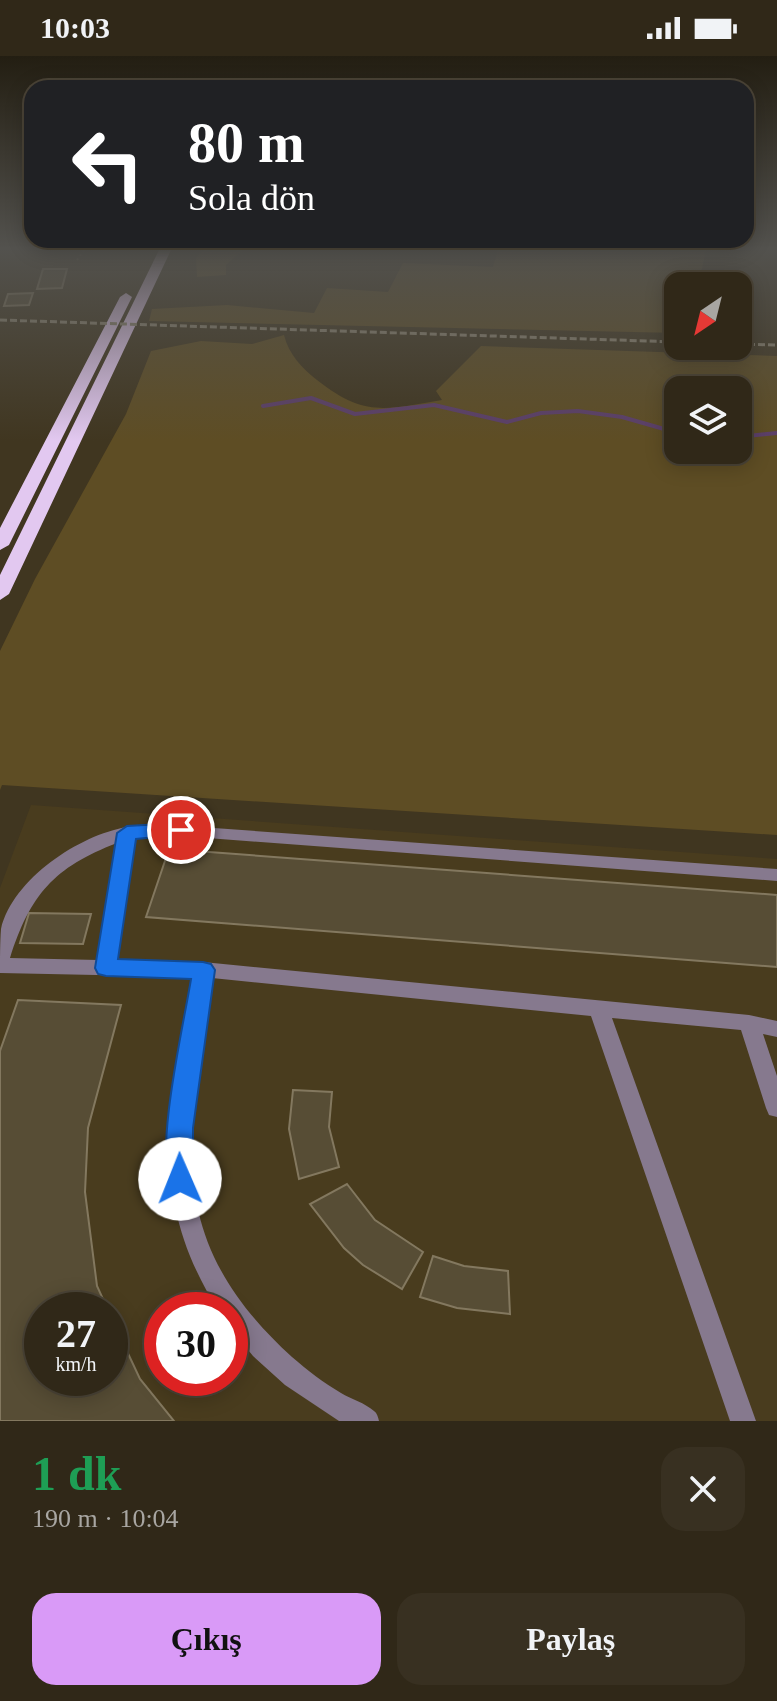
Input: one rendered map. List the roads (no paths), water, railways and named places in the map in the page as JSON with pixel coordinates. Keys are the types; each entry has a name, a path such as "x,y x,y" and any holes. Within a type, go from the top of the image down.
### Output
{"highway":[{"path":"0,545 118,314"},
{"path":"0,594 134,314"}],"street":[{"path":"777,875 168,829 127,833 80,852 43,879 15,916 0,962 203,970 749,1023 777,1029"},
{"path":"106,968 127,833"},
{"path":"203,970 178,1154 191,1232 214,1284 249,1333 294,1376 366,1421"},
{"path":"599,1009 743,1421"},
{"path":"749,1023 777,1108"}],"waterway":[{"path":"263,406 311,398 355,414 434,405 507,422 541,413 578,411 622,417 664,429"},
{"path":"752,436 777,433"}],"railway":[{"path":"0,320 664,342"},
{"path":"752,344 777,345"}]}
